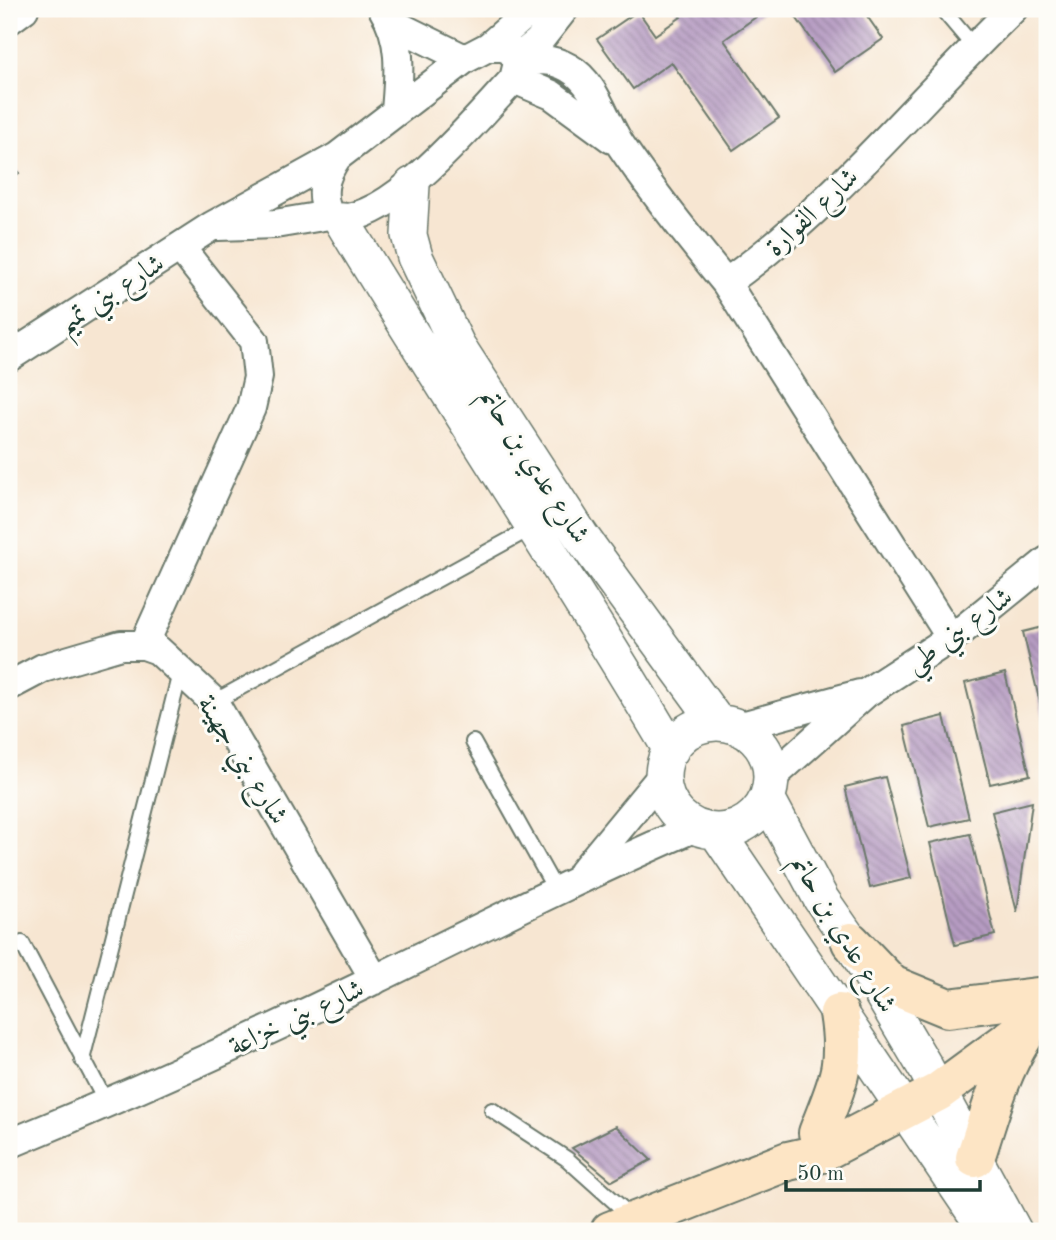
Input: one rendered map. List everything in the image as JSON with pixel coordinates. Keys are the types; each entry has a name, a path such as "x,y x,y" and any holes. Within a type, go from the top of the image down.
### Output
{"main road":[{"path":"851,942 892,985 948,1008 1040,1007"},
{"path":"622,1225 788,1161 811,1157 1040,1007"},
{"path":"975,1158 992,1098 1007,1062 1040,1007"},
{"path":"818,1133 842,1068 845,1049 839,1013"},
{"path":"788,1161 818,1133 897,1100"}],"street":[{"path":"9,20 24,9"},
{"path":"477,53 532,9"},
{"path":"212,226 275,224 336,218 372,211 412,185 564,9"},
{"name":"شارع الفوارة","path":"726,283 764,256 816,211 1013,9"},
{"path":"387,16 477,53 503,47 512,51 516,67 620,145 726,283 951,638"},
{"path":"387,16 400,64 396,111"},
{"name":"شارع بني تميم","path":"9,357 212,226 337,157 477,53"},
{"path":"336,218 324,203 324,180 337,157"},
{"name":"شارع عدي بن حاتم","path":"412,185 409,234 415,257 457,345 581,536 728,724"},
{"name":"شارع عدي بن حاتم","path":"336,218 594,619 666,763"},
{"path":"9,686 43,668 121,645 144,645 251,408 258,377 254,341 180,247"},
{"name":"شارع بني طي","path":"769,788 866,693 951,638 1047,561"},
{"name":"شارع بني جهينة","path":"144,645 158,650 214,702 375,980"},
{"name":"شارع بني طي","path":"728,724 866,693"},
{"path":"728,724 762,747 769,788 747,822 706,829 671,806 666,763 687,731 728,724"},
{"name":"شارع بني خزاعة","path":"566,883 666,763"},
{"name":"شارع عدي بن حاتم","path":"769,788 821,899 851,942 932,1080 1014,1231"},
{"name":"شارع عدي بن حاتم","path":"706,829 839,1013 987,1231"},
{"name":"شارع بني خزاعة","path":"9,1144 107,1104 375,980 566,883 706,829"}],"lane":[{"path":"942,9 974,47"},
{"path":"214,702 533,527"},
{"path":"82,1060 181,669"},
{"path":"473,742 566,883"},
{"path":"22,943 107,1104"},
{"path":"492,1110 567,1159 622,1225"}],"building":[{"path":"674,9 767,9 724,40 779,118 733,150 671,62 633,89 597,39 638,11 655,35 681,17"},
{"path":"790,9 862,9 883,39 835,72"},
{"path":"9,159 19,173 9,180"},
{"path":"1047,626 1047,728 1046,728 1023,632"},
{"path":"1005,673 1030,775 990,784 965,683"},
{"path":"944,716 969,818 929,827 904,726"},
{"path":"885,777 911,878 870,888 845,787"},
{"path":"1032,802 1017,912 992,812"},
{"path":"970,834 995,935 955,945 930,843"},
{"path":"616,1126 651,1160 612,1181 572,1148"}]}
